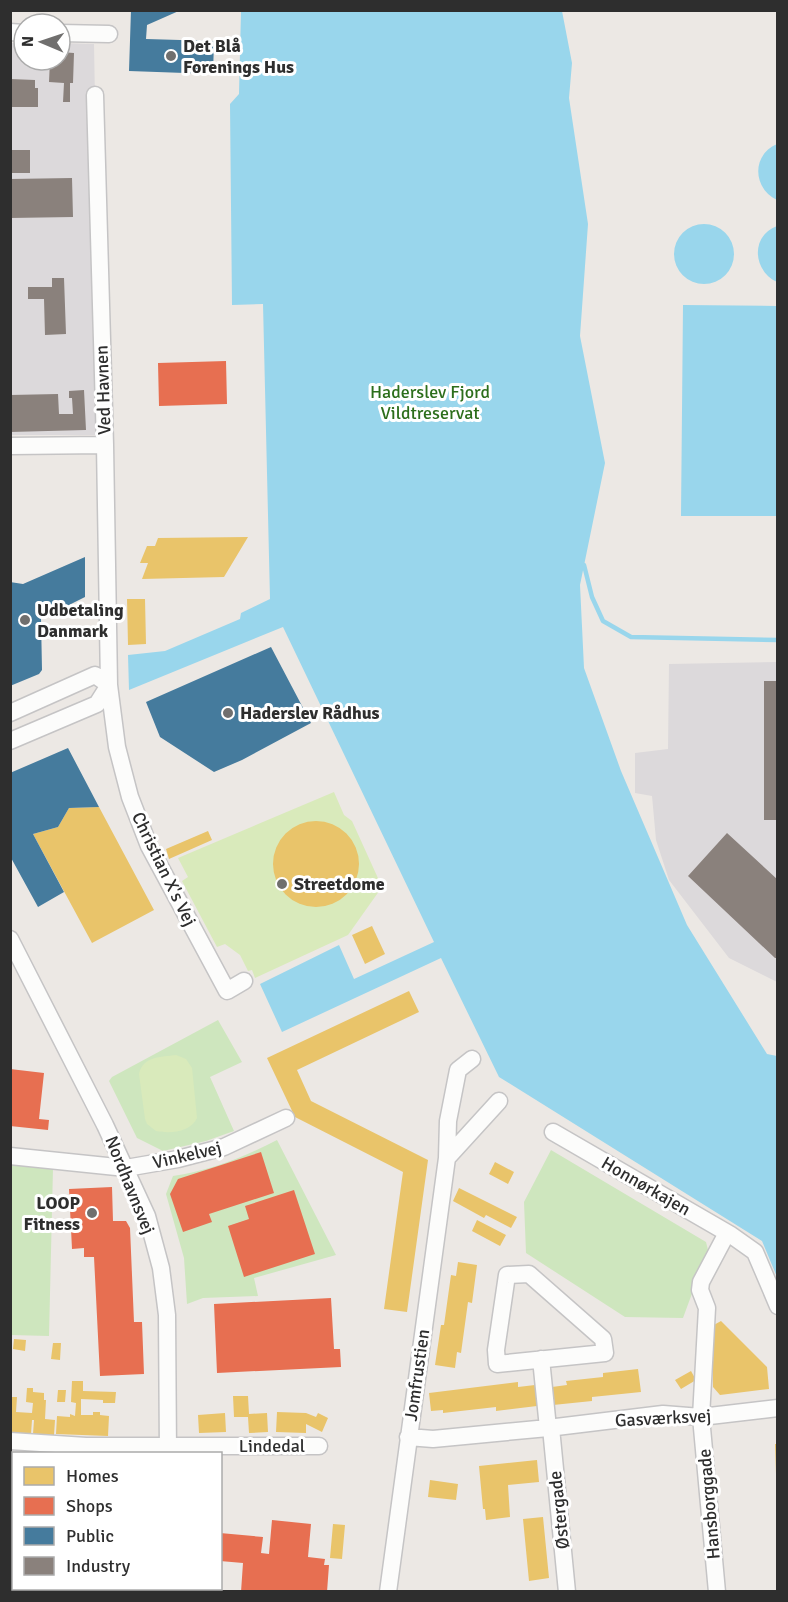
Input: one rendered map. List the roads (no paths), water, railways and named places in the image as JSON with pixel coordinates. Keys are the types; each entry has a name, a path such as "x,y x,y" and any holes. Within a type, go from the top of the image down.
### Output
{"street":[{"path":"72,33 109,34"},
{"name":"Ved Havnen","path":"95,95 109,685"},
{"path":"10,446 105,445"},
{"path":"10,713 95,675 109,685 97,704 10,741"},
{"name":"Christian X's Vej","path":"109,685 117,747 130,797 149,846 228,991 244,981"},
{"name":"Nordhavnsvej","path":"10,939 126,1168 147,1216 161,1268 167,1315 167,1450"},
{"name":"Jomfrustien","path":"388,1592 447,1158 448,1120 458,1070 472,1059"},
{"path":"447,1158 499,1101"},
{"name":"Vinkelvej","path":"10,1156 126,1168 178,1159 224,1147 286,1118"},
{"name":"Honnørkajen","path":"553,1132 733,1236 755,1252 777,1306"},
{"name":"Hansborggade","path":"717,1592 701,1417 707,1308 700,1290 701,1282 733,1236"},
{"path":"529,1274 603,1339 605,1353 541,1359 497,1364 496,1350 507,1275 529,1274"},
{"path":"541,1359 550,1428"},
{"name":"Gasværksvej","path":"408,1437 433,1439 663,1414 701,1417 777,1408"},
{"name":"Østergade","path":"550,1428 567,1592"},
{"name":"Lindedal","path":"10,1441 167,1450 318,1446"}],"water":[{"name":"Haderslev Fjord Vildtreservat","path":"241,11 562,11 572,63 569,98 588,224 580,336 605,463 580,585 584,668 621,771 687,925 767,1054 777,1056 777,1277 762,1241 499,1077 441,958 282,1032 260,984 339,945 354,979 434,942 283,627 129,690 128,655 165,651 240,619 241,613 270,599 263,304 232,305 230,104 239,94"},
{"path":"777,144 777,200 763,188 758,172 763,156"},
{"path":"698,224 710,224 721,229 729,237 734,254 732,266 721,279 710,284 698,284 687,279 679,271 674,260 674,248 679,237 687,229"},
{"path":"778,226 777,282 763,270 758,254 762,237"},
{"path":"683,305 777,306 777,516 681,516"}],"waterway":[{"path":"584,565 592,597 603,621 631,637 778,640"}],"place":[{"name":"Det Blå Forenings Hus","path":"171,56"},
{"name":"Udbetaling Danmark","path":"25,620"},
{"name":"Haderslev Rådhus","path":"228,713"},
{"name":"Streetdome","path":"282,884"},
{"name":"LOOP Fitness","path":"92,1213"}]}
